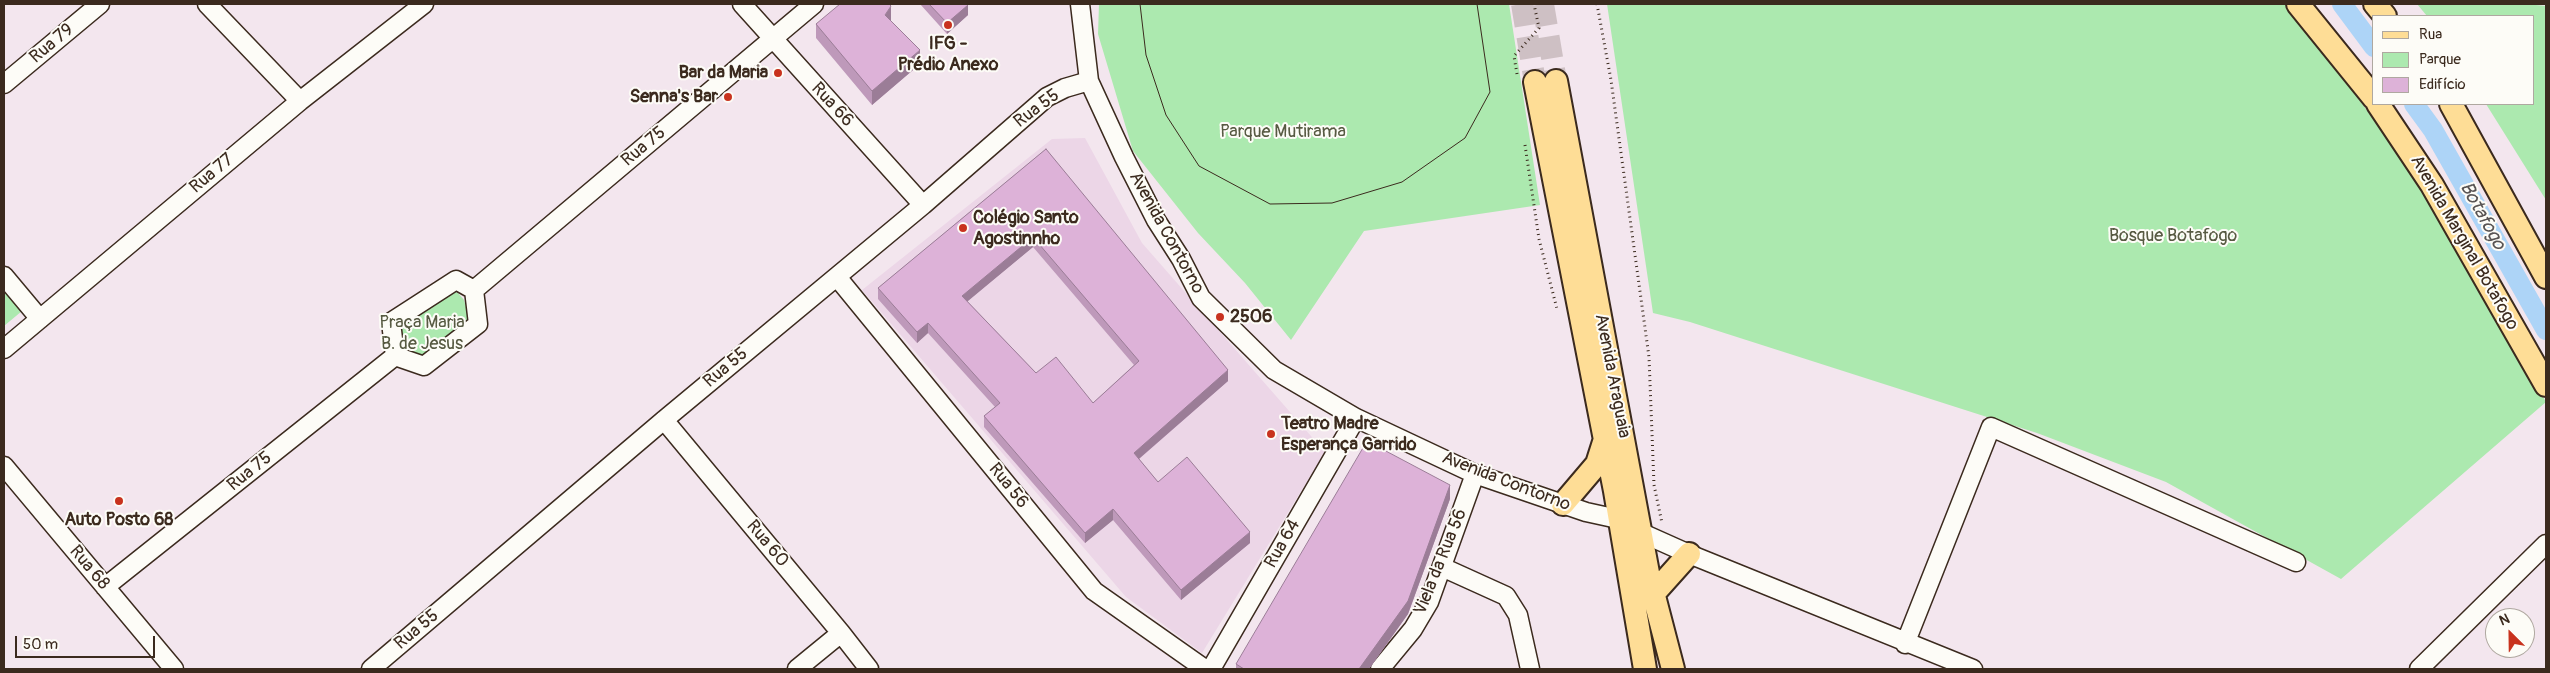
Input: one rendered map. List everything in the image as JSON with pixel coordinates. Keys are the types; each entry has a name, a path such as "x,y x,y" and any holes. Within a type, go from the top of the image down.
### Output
{"main road":[{"path":"2298,4 2372,96"},
{"path":"2375,4 2384,15"},
{"name":"Avenida Araguaia","path":"1646,669 1618,519 1615,491 1604,442 1546,81 1642,533 1648,573 1655,592 1673,669"},
{"name":"Avenida Marginal Botafogo","path":"2379,105 2432,185 2546,385"},
{"path":"2452,105 2546,278"},
{"path":"1563,504 1597,464 1604,442"},
{"path":"1655,592 1688,554"}],"street":[{"name":"Rua 79","path":"4,84 100,4"},
{"path":"207,4 300,101"},
{"name":"Rua 77","path":"4,349 300,101 424,4"},
{"name":"Rua 66","path":"742,4 772,40 923,205"},
{"name":"Rua 75","path":"474,290 814,4"},
{"name":"Avenida Contorno","path":"1080,4 1089,81 1124,157 1201,298 1274,370 1356,418 1474,474 1586,512 1618,519 1642,533 1688,554 1905,644 1973,669"},
{"name":"Rua 55","path":"371,669 664,420 923,205 1047,97 1065,88 1089,81"},
{"path":"4,276 40,319"},
{"name":"Rua 56","path":"837,277 1094,591 1205,669"},
{"path":"456,280 474,290 478,324 424,366 395,356 391,322 456,280"},
{"name":"Rua 75","path":"105,587 395,356"},
{"name":"Rua 64","path":"1211,669 1356,418"},
{"name":"Rua 60","path":"664,420 841,633 868,669"},
{"path":"1905,644 1991,427 2296,562"},
{"name":"Rua 68","path":"4,466 174,669"},
{"name":"Viela da Rua 56","path":"1380,669 1414,629 1429,602 1474,474"},
{"path":"2419,669 2546,544"},
{"path":"1442,567 1506,596 1518,615 1530,669"},
{"path":"797,669 841,633"}],"path":[{"path":"1597,4 1611,80 1649,356 1654,485 1665,544"}],"shaded area":[{"path":"1085,138 1142,243 1325,452 1202,653 1126,597 862,290 1052,139"}],"green space":[{"name":"Parque Mutirama","path":"1099,4 1509,4 1540,205 1364,231 1291,340 1245,283 1198,233 1133,151 1098,34"},
{"name":"Bosque Botafogo","path":"1607,4 2291,4 2406,165 2546,402 2341,579 2166,482 2037,433 1690,322 1653,313"},
{"path":"2417,4 2526,4 2546,6 2546,200 2487,105 2535,105 2535,15 2426,15"},
{"name":"Praça Maria B. de Jesus","path":"449,290 458,293 464,300 469,318 424,357 402,353 398,326"},
{"path":"4,291 22,311 4,326"}],"building":[{"path":"840,4 889,4 891,6 885,15 920,50 872,91 816,24"},
{"path":"929,4 967,4 968,5 947,23"},
{"path":"1046,149 1228,370 1134,453 1158,482 1187,457 1250,532 1181,590 1113,509 1085,533 984,416 1000,403 928,323 917,332 878,288","holes":["1033,237 1139,361 1093,403 1056,357 1036,373 962,296"]},
{"path":"1367,441 1450,485 1408,601 1359,669 1244,669 1236,664"}],"waterway":[{"name":"Botafogo","path":"2342,4 2372,44"},
{"name":"Botafogo","path":"2415,105 2433,130 2546,330"}],"tunnel":[{"path":"1522,4 1535,82"},
{"path":"1543,4 1556,81"}],"tram line":[{"path":"1140,4 1146,55 1166,115 1199,166 1270,204 1332,203 1402,182 1465,138 1490,92 1477,4"}],"place":[{"name":"IFG - Prédio Anexo","path":"948,25"},
{"name":"Bar da Maria","path":"778,73"},
{"name":"Senna's Bar","path":"728,97"},
{"name":"Colégio Santo Agostinnho","path":"963,228"},
{"name":"2506","path":"1220,317"},
{"name":"Teatro Madre Esperança Garrido","path":"1271,434"},
{"name":"Auto Posto 68","path":"119,501"}]}
